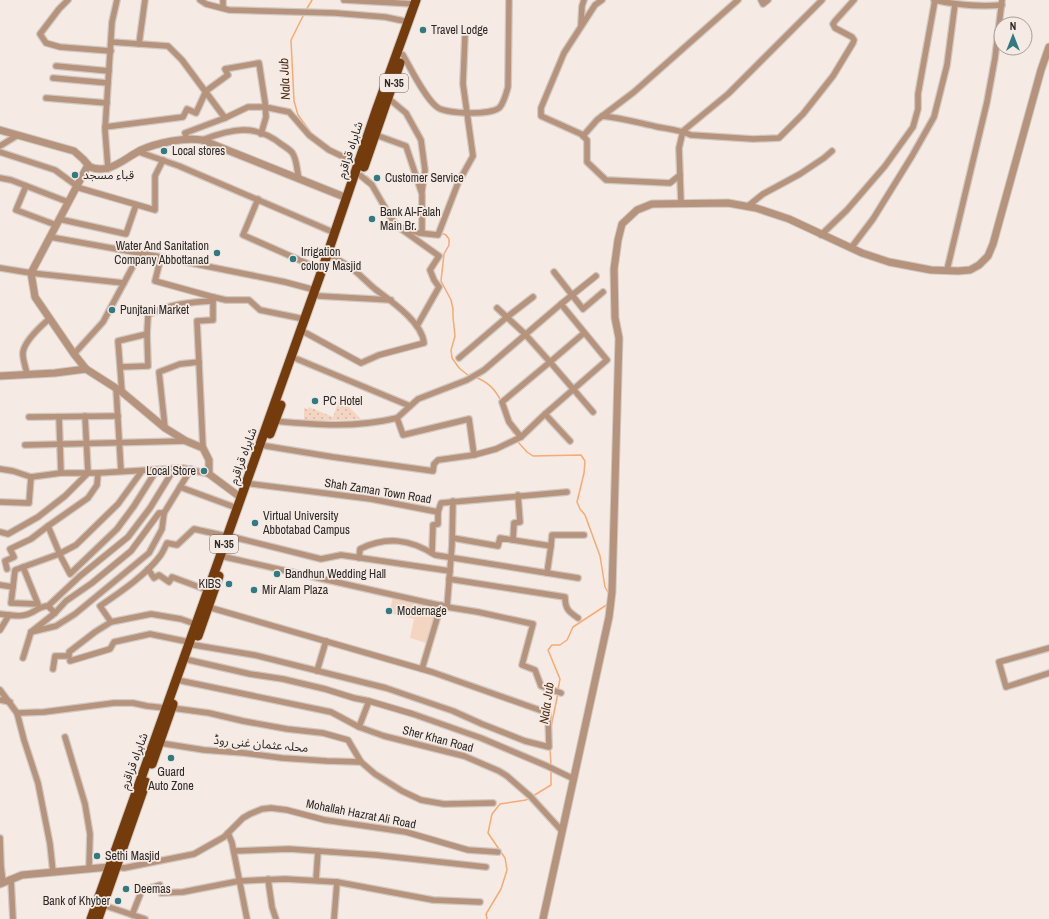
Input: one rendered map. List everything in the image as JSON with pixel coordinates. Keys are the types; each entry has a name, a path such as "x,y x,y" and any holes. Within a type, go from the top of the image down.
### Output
{"highway":[{"name":"شاہراہ قراقرم","path":"91,919 160,743 169,708 182,681 189,660 195,624 207,590 252,484 275,422 306,333 322,270 359,167 376,135 409,22 418,1"},
{"name":"شاہراہ قراقرم","path":"98,919 112,867 192,644 208,607 226,557 228,541 240,497 304,320 333,257 376,111 403,55 418,1"}],"street":[{"path":"68,0 59,9 40,34 46,43 60,47 111,52"},
{"path":"108,169 105,127 112,22 116,0"},
{"path":"139,44 145,0"},
{"path":"200,0 206,4 229,10 335,13 385,17 409,22"},
{"path":"223,0 223,8"},
{"path":"344,0 418,1"},
{"path":"403,55 420,84 435,106 440,110 455,112 488,112 500,107 504,101 508,87 509,0"},
{"path":"581,27 582,6 584,0"},
{"path":"602,0 595,5 564,53 541,108 541,116 583,136 587,140 587,162 606,180 670,183 680,175"},
{"path":"583,136 597,120 634,92 738,0"},
{"path":"761,0 763,4 768,0"},
{"path":"681,203 679,148 683,132 728,94 822,0"},
{"path":"602,116 629,119 691,135 711,137 779,138 803,114 833,76 853,43 854,40 852,37 835,28 833,24 834,21 854,0"},
{"path":"821,235 847,210 885,166 913,127 918,109 918,94 935,0 986,6 1002,2 995,58 987,102 947,270"},
{"path":"851,248 873,219 934,117 947,65 953,3"},
{"path":"397,226 422,233 438,235 458,182 473,156 463,84 465,35"},
{"path":"111,42 168,46 182,60 225,118"},
{"path":"544,919 609,617 612,592 614,569 619,338 615,318 614,269 622,224 637,210 652,204 728,203 756,208 790,219 821,235 889,262 931,270 970,270 979,265 988,256 1041,70 1049,47"},
{"path":"105,127 183,117 187,109 196,113 206,91 228,75 225,69 259,63 266,117 261,134"},
{"path":"56,66 109,71"},
{"path":"53,78 108,83"},
{"path":"46,98 107,103"},
{"path":"388,98 406,113 421,140 425,170 422,194 422,233"},
{"path":"187,139 185,133 225,118 248,107 265,107 289,112 309,135 329,150 359,167 372,185 390,218 397,226 439,256 430,270 439,287 417,326"},
{"path":"202,140 228,131 240,129 272,137 293,154 299,179"},
{"path":"0,130 74,151 94,169 108,169 139,152 170,142 187,139 202,140 347,198"},
{"path":"0,146 18,135"},
{"path":"376,135 406,146 422,194"},
{"path":"748,206 763,194 800,174 832,151"},
{"path":"0,152 55,170 76,187 155,210 155,176 163,160"},
{"path":"139,152 163,160 335,232"},
{"path":"86,369 49,319 35,297 31,273 88,165"},
{"path":"0,178 11,180 68,202"},
{"path":"26,186 16,210 57,222 126,234 136,205"},
{"path":"258,199 243,235 322,270"},
{"path":"50,237 161,257 285,282 317,293 391,300"},
{"path":"74,354 103,322 140,253"},
{"path":"161,257 155,281 213,299"},
{"path":"306,333 361,363 379,355 424,343 424,336 397,304 374,288 353,269 333,257"},
{"path":"0,268 31,273 124,283"},
{"path":"554,272 583,309 603,292"},
{"path":"275,422 329,426 369,423 397,418 418,399 469,379 484,370 596,276"},
{"path":"459,358 506,317 533,297"},
{"path":"209,474 210,460 203,448 197,321 213,320 213,299"},
{"path":"120,367 148,366 148,315 157,310 186,303 213,299 249,300 260,310 304,320"},
{"path":"266,446 333,457 433,470 434,464 438,460 474,454 505,446 521,437 607,360 561,304"},
{"path":"497,308 550,362 593,412"},
{"path":"27,374 23,352 29,340 38,328 49,319"},
{"path":"521,437 509,422 502,402 584,333"},
{"path":"121,471 118,416 120,367 118,341 147,334"},
{"path":"297,359 410,406"},
{"path":"165,428 159,372 180,364 199,362"},
{"path":"0,376 86,369 119,390 165,428 186,442 203,448"},
{"path":"545,414 570,441"},
{"path":"0,532 8,534 38,517 65,496 88,473 85,416"},
{"path":"29,417 118,416"},
{"path":"59,417 61,473"},
{"path":"397,418 403,435 469,419 474,454"},
{"path":"25,445 186,442"},
{"path":"0,469 31,477 61,473 191,469 209,474 240,497"},
{"path":"0,614 24,616 41,606 48,606 80,576 128,537 150,508 174,469"},
{"path":"31,632 56,626 75,614 149,553 162,529 164,513 191,469"},
{"path":"0,568 15,570 59,554 76,545 118,504 142,471"},
{"path":"48,526 59,554 70,574 117,529 138,500 156,471"},
{"path":"7,569 5,561 14,557 10,550 31,539 88,498 97,485 98,473"},
{"path":"0,502 29,503 31,477"},
{"name":"Shah Zaman Town Road","path":"252,484 371,499 438,512 441,503 453,501 567,492"},
{"path":"180,487 237,508"},
{"path":"512,540 514,523 520,522 518,495"},
{"path":"422,669 444,606 449,580 453,501"},
{"path":"432,553 433,525 438,524 438,512"},
{"path":"23,658 31,632 55,613 66,601 92,584 131,551 159,513 164,513"},
{"path":"111,622 100,606 148,569 160,556 168,543 177,545 194,529 228,541 321,559 341,555 450,571"},
{"path":"547,573 552,535 584,535"},
{"path":"452,538 498,546 500,538 551,546"},
{"path":"359,558 360,549 386,540 406,542 425,548 435,555 578,578"},
{"path":"226,557 444,606 533,624 522,665 535,670 541,686 561,693"},
{"path":"15,570 11,603 38,604 23,567"},
{"path":"148,569 154,578 159,575 169,582 172,577 207,590"},
{"path":"449,580 565,597 565,606 568,612 578,618"},
{"path":"0,585 12,587"},
{"path":"48,606 55,613"},
{"path":"70,661 110,649 114,642 150,634 192,644 254,655 386,688 453,711 525,741 549,747 548,713 422,669 208,607"},
{"path":"53,668 55,656 69,656 70,652 95,632 111,622 151,614 181,619 195,624"},
{"path":"0,630 9,615"},
{"path":"317,671 326,640"},
{"path":"1049,648 999,662 1006,687 1049,673"},
{"name":"Sher Khan Road","path":"189,660 250,674 290,680 413,714 481,738 574,779"},
{"name":"Sher Khan Road","path":"182,681 332,712 360,727 384,736 464,756 507,776 532,798 562,831"},
{"path":"0,690 17,713 38,783 50,844 53,872"},
{"path":"0,700 10,702"},
{"path":"360,727 369,701"},
{"path":"17,713 44,712 114,703 133,703 210,713 287,729 323,733 348,740 361,762 375,774 402,791 421,800 444,804 493,803"},
{"path":"65,737 85,804 90,834 88,868"},
{"name":"محلہ عثمان غنی روڈ","path":"160,743 204,750 282,758 361,762"},
{"name":"Mohallah Hazrat Ali Road","path":"112,867 124,868 194,854 211,845 228,833 243,818 255,811 278,808 326,820 406,832 468,850 498,852"},
{"path":"228,833 234,852 247,919"},
{"path":"0,838 2,883 22,875 112,867"},
{"path":"234,852 289,849 376,855 486,867"},
{"path":"316,880 318,851"},
{"path":"11,879 13,919"},
{"path":"268,879 272,906 276,919"},
{"path":"132,915 142,890 160,886 161,893 173,893 239,881 268,879 337,882 426,899 480,902"},
{"path":"334,919 337,882"},
{"path":"103,905 145,919"}],"shaded area":[{"path":"340,398 361,419 304,420 304,408 308,409 309,407 333,417"},
{"path":"394,593 441,601 426,643 410,638 414,619 389,613"}],"waterway":[{"name":"Nala Jub","path":"306,10 312,0"},
{"name":"Nala Jub","path":"304,14 291,40 294,101 298,115 312,134"},
{"name":"Nala Jub","path":"367,176 374,183"},
{"name":"Nala Jub","path":"441,233 446,235 449,239 449,245 444,254 441,281 451,300 453,309 455,336 451,350 452,358 459,368 469,376"},
{"name":"Nala Jub","path":"475,377 491,386 501,401"},
{"name":"Nala Jub","path":"511,429 513,433"},
{"name":"Nala Jub","path":"518,442 533,456 581,455 585,461 584,473 577,502 585,515 600,556 605,587 609,594"},
{"name":"Nala Jub","path":"558,689 560,679 548,650 552,645 560,645 567,640 573,627 608,604"},
{"name":"Nala Jub","path":"551,727 558,693"},
{"name":"Nala Jub","path":"550,748 551,767"},
{"name":"Nala Jub","path":"533,796 551,785 551,770"},
{"name":"Nala Jub","path":"487,919 486,914 501,889 507,870 505,858 488,833 492,814 500,804 526,800 529,798"}],"place":[{"name":"Travel Lodge","path":"423,30"},
{"name":"Local stores","path":"164,151"},
{"name":"قباء مسجد","path":"75,175"},
{"name":"Customer Service","path":"377,178"},
{"name":"Bank Al-Falah Main Br.","path":"372,219"},
{"name":"Water And Sanitation Company Abbottanad","path":"217,253"},
{"name":"Irrigation colony Masjid","path":"293,259"},
{"name":"Punjtani Market","path":"112,310"},
{"name":"PC Hotel","path":"315,401"},
{"name":"Local Store","path":"204,471"},
{"name":"Virtual University Abbotabad Campus","path":"255,523"},
{"name":"Bandhun Wedding Hall","path":"277,574"},
{"name":"KIBS","path":"229,584"},
{"name":"Mir Alam Plaza","path":"254,590"},
{"name":"Modernage","path":"389,611"},
{"name":"Guard Auto Zone","path":"171,758"},
{"name":"Sethi Masjid","path":"97,856"},
{"name":"Deemas","path":"126,889"},
{"name":"Bank of Khyber","path":"118,901"}]}
